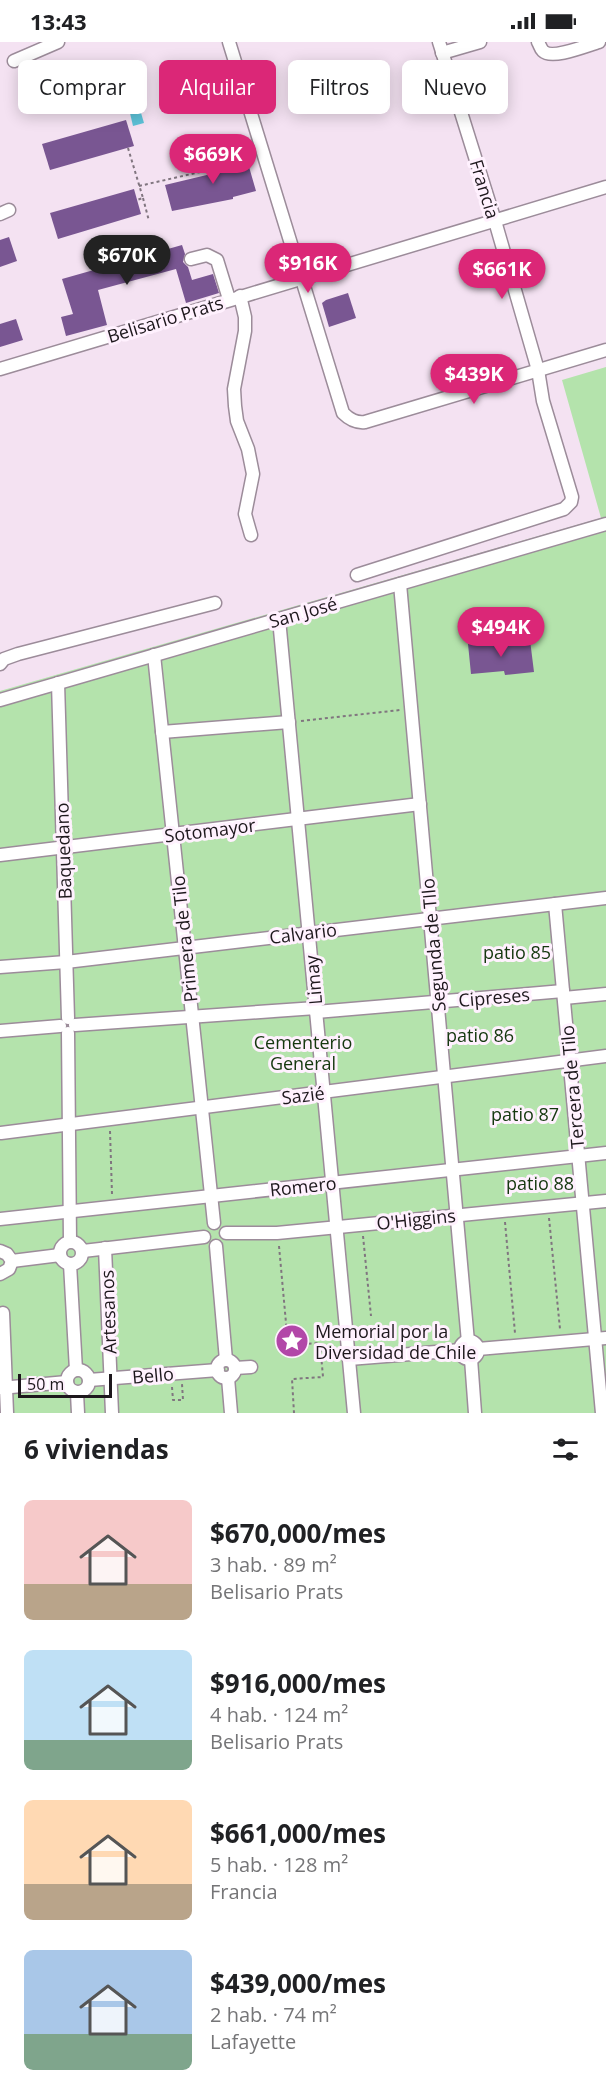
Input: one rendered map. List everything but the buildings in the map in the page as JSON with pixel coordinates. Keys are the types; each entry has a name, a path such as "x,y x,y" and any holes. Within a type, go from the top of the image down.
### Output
{"street":[{"path":"14,61 58,42"},
{"path":"230,42 343,413 358,423 606,350"},
{"path":"441,47 480,42"},
{"path":"538,42 543,51 556,54 599,42"},
{"name":"Francia","path":"357,575 568,506 572,497 543,401 538,370 495,221 441,47"},
{"name":"Belisario Prats","path":"0,369 235,298 303,280 606,187"},
{"path":"191,259 207,255 216,260 245,317 245,331 234,389 237,422 253,474 245,514 250,535"},
{"name":"San José","path":"0,700 606,524"},
{"name":"Segunda de TIlo","path":"400,584 475,1413"},
{"path":"0,664 4,659 18,654 215,603"},
{"name":"Limay","path":"279,619 354,1413"},
{"name":"Primera de Tilo","path":"154,655 214,1223"},
{"name":"Baquedano","path":"58,683 68,1025 70,1241"},
{"path":"162,732 290,722"},
{"name":"Sotomayor","path":"0,855 420,804"},
{"name":"Calvario","path":"0,968 606,898"},
{"name":"Tercera de Tilo","path":"555,904 583,1203 601,1339 602,1413"},
{"name":"Cipreses","path":"0,1031 192,1017 606,994"},
{"name":"Sazié","path":"0,1132 606,1056"},
{"path":"0,1132 0,1138"},
{"name":"Romero","path":"0,1219 606,1153"},
{"name":"O'Higgins","path":"226,1233 277,1233 606,1201"},
{"path":"214,1223 223,1226 226,1233 222,1243 216,1246 207,1242 204,1237 205,1229 214,1223"},
{"path":"83,1251 204,1237"},
{"path":"12,1261 65,1259 74,1264 81,1259 83,1251 78,1243 70,1241 62,1246 65,1259 76,1370"},
{"path":"216,1246 231,1413"},
{"name":"Artesanos","path":"105,1248 112,1413"},
{"path":"0,1251 8,1254 12,1261"},
{"path":"0,1274 9,1269 12,1261"},
{"path":"3,1313 3,1388 8,1413"},
{"path":"349,1359 601,1339"},
{"name":"Bello","path":"89,1380 251,1367"},
{"path":"76,1370 87,1374 89,1380 87,1388 77,1393 69,1388 67,1382 70,1373 76,1370"},
{"path":"3,1388 67,1382"},
{"path":"77,1393 78,1413"}],"path":[{"path":"128,148 149,221"},
{"path":"140,186 235,164"},
{"path":"137,200 143,198"},
{"path":"290,722 411,709"},
{"path":"109,1119 113,1207"},
{"path":"548,1206 561,1342"},
{"path":"504,1210 516,1346"},
{"path":"362,1224 371,1316"},
{"path":"277,1233 288,1345 320,1343 323,1377 292,1379 294,1413"},
{"path":"176,1373 183,1400 173,1400 176,1373"}],"green space":[{"name":"Cementerio General","path":"606,367 606,1413 0,1413 0,691 601,518 562,380"}],"water":[{"path":"130,114 141,114 144,123 133,126"}],"place":[{"name":"Memorial por la Diversidad de Chile","path":"292,1341"}],"park label":[{"name":"patio 85","path":"517,952"},
{"name":"patio 86","path":"480,1035"},
{"name":"patio 87","path":"525,1114"},
{"name":"patio 88","path":"540,1183"}]}
